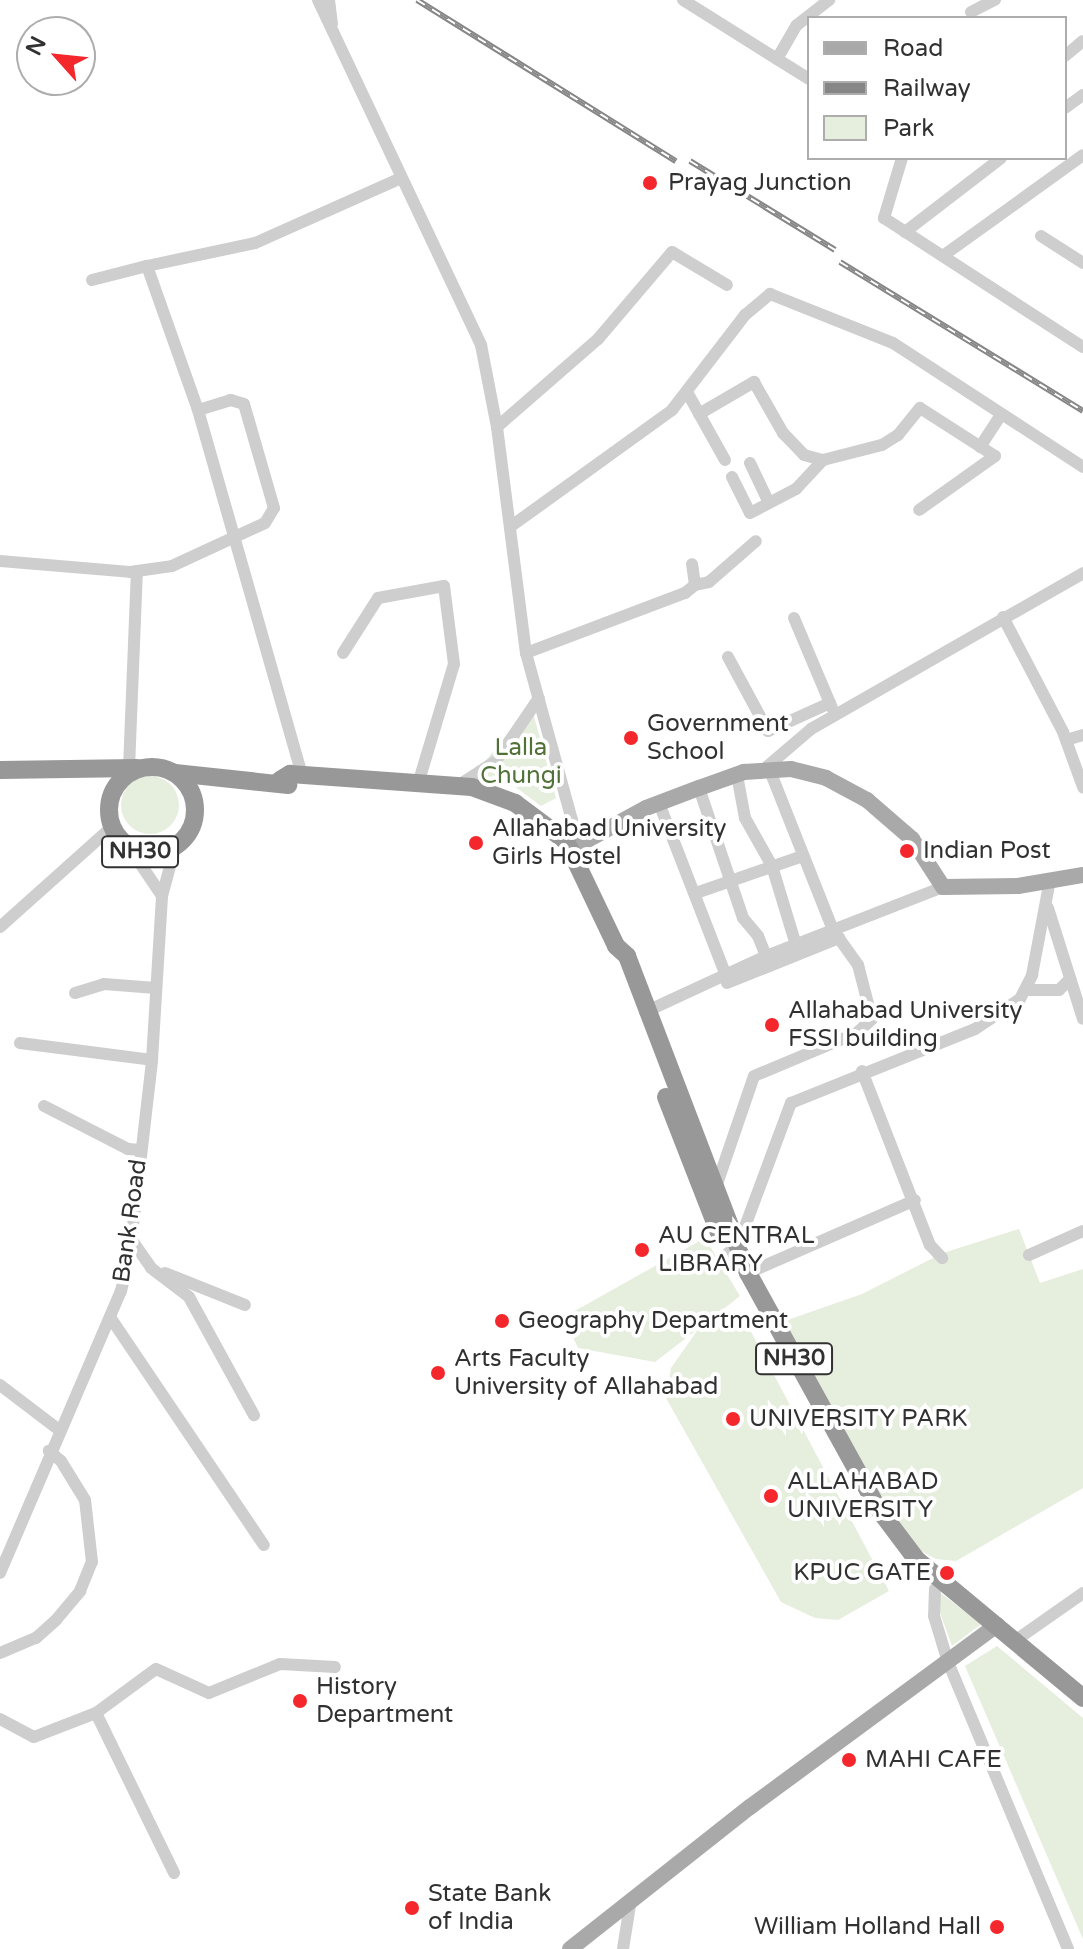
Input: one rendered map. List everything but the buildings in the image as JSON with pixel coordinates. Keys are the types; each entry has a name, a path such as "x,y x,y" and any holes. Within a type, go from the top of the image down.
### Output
{"highway":[{"name":"NH30","path":"0,770 136,768 280,780 302,775 455,787 515,803 568,845 616,946 627,956 645,1012 715,1191 732,1250 897,1535 917,1560 993,1628 1016,1640 1083,1698"},
{"path":"0,779 89,778 114,791 136,768"},
{"name":"NH30","path":"114,791 112,827 129,847 152,854 175,848 186,838 196,810 186,783 175,773"},
{"name":"NH30","path":"280,780 289,786 469,799 480,793"},
{"path":"616,946 615,961 732,1250 748,1301 878,1525 935,1589 993,1628 1083,1711"}],"main road":[{"path":"568,845 659,803 737,775 791,769 826,778 867,800 912,839 943,887 982,889 1083,875"},
{"path":"570,1949 631,1899 993,1628"}],"street":[{"path":"318,0 481,345 497,427 526,653 572,820 568,845"},
{"path":"329,0 332,27"},
{"path":"683,0 807,78"},
{"path":"809,16 829,0"},
{"path":"971,12 995,0"},
{"path":"777,59 797,25 807,17"},
{"path":"1067,54 1083,41"},
{"path":"944,255 1083,155"},
{"path":"901,160 883,209 884,218 1083,345"},
{"path":"905,232 998,160"},
{"path":"92,280 255,243 401,178"},
{"path":"1041,236 1083,263"},
{"path":"497,427 598,339 672,252 727,285"},
{"path":"147,266 198,410 302,775"},
{"path":"510,527 672,410 745,315 770,294 893,343 1083,467"},
{"path":"699,414 754,382 783,433 804,455 823,460 882,445 898,435 920,408 995,456 986,467 919,510"},
{"path":"687,392 725,460"},
{"path":"0,561 32,568 137,571 172,566 265,523 274,508 254,432 238,401 198,410"},
{"path":"980,447 1001,415"},
{"path":"732,477 750,513 796,489 823,460"},
{"path":"750,463 769,503"},
{"path":"526,653 656,606 695,585 709,582 756,541"},
{"path":"692,564 695,585"},
{"path":"136,768 137,571"},
{"path":"728,657 768,731 832,709 1083,573"},
{"path":"343,653 378,598 444,586 454,664 418,784"},
{"path":"1003,617 1066,740 1083,787"},
{"path":"794,618 832,709"},
{"path":"455,787 496,761 539,698"},
{"path":"715,1191 754,1076 857,1033 872,1019 858,965 836,934 766,771 784,749 832,709"},
{"path":"1066,740 1083,735"},
{"path":"737,775 745,818 772,866 796,945"},
{"path":"699,788 743,918 766,956"},
{"path":"659,803 726,976"},
{"path":"0,927 112,827"},
{"path":"129,847 162,896"},
{"name":"Bank Road","path":"0,1573 6,1534 59,1430 121,1291 131,1239 152,1060 162,896 175,848"},
{"path":"696,893 803,856"},
{"path":"732,1250 791,1103 862,1071 975,1029 1004,1012 1026,990 1050,880"},
{"path":"676,1004 943,887"},
{"path":"1047,905 1083,1019"},
{"path":"645,1012 766,956 836,934"},
{"path":"1026,990 1059,990 1069,977 1083,970"},
{"path":"75,993 104,984 156,988"},
{"path":"20,1043 152,1060"},
{"path":"862,1071 915,1200 930,1245 942,1258"},
{"path":"44,1106 128,1149 141,1150"},
{"path":"748,1273 915,1200"},
{"path":"1029,1255 1083,1231"},
{"path":"131,1239 151,1268 189,1297 254,1415"},
{"path":"151,1268 245,1305"},
{"path":"110,1317 264,1545"},
{"path":"0,1385 59,1430"},
{"path":"0,1653 36,1638 56,1620 80,1591 92,1562 85,1500 61,1461 49,1451"},
{"path":"935,1589 934,1616 948,1662 1068,1949"},
{"path":"1016,1640 1083,1593"},
{"path":"0,1719 34,1737 96,1713 156,1669 209,1693 280,1664 335,1667"},
{"path":"96,1713 174,1873"},
{"path":"623,1949 631,1899"}],"green space":[{"name":"Lalla Chungi","path":"531,705 556,798 541,806 514,786 473,776"},
{"path":"150,776 170,785 179,805 170,825 150,834 130,825 121,805 130,785"},
{"path":"1019,1229 1040,1283 1083,1269 1083,1488 956,1561 936,1559 910,1545 779,1323 862,1294 943,1253"},
{"path":"705,1238 740,1296 702,1326 741,1313 889,1591 838,1620 815,1618 781,1602 666,1398 671,1368 699,1328 655,1362 578,1348 564,1317"},
{"path":"930,1585 981,1624 952,1646"},
{"path":"997,1646 1083,1718 1083,1939 965,1666"}],"railway":[{"path":"417,0 676,161"},
{"path":"690,161 835,250"},
{"path":"840,262 1083,411"}],"place":[{"name":"Prayag Junction","path":"650,183"},
{"name":"Government School","path":"631,738"},
{"name":"Allahabad University Girls Hostel","path":"476,843"},
{"name":"Indian Post","path":"907,851"},
{"name":"Allahabad University FSSI building","path":"772,1025"},
{"name":"AU CENTRAL LIBRARY","path":"642,1250"},
{"name":"Geography Department","path":"502,1321"},
{"name":"Arts Faculty University of Allahabad","path":"438,1373"},
{"name":"UNIVERSITY PARK","path":"733,1419"},
{"name":"ALLAHABAD UNIVERSITY","path":"771,1496"},
{"name":"KPUC GATE","path":"947,1573"},
{"name":"History Department","path":"300,1701"},
{"name":"MAHI CAFE","path":"849,1760"},
{"name":"State Bank of India","path":"412,1908"},
{"name":"William Holland Hall","path":"997,1927"}]}
